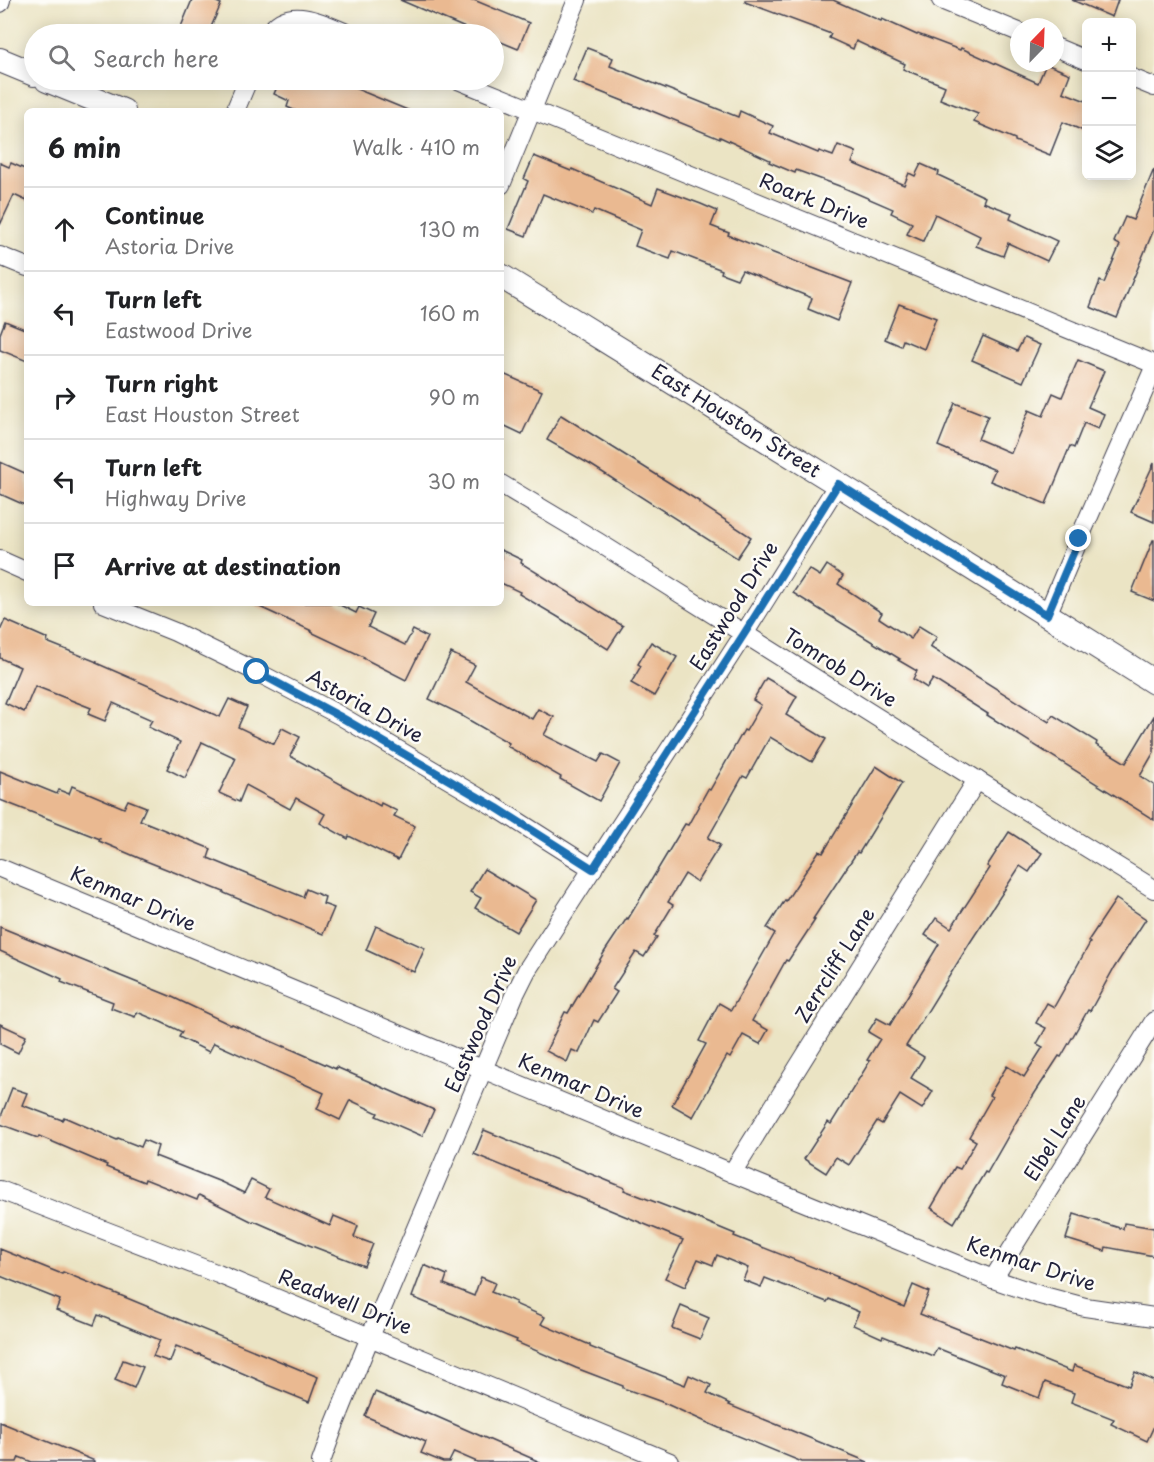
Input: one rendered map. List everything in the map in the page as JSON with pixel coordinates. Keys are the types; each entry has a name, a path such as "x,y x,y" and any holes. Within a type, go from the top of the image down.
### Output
{"main road":[{"path":"0,60 24,70"},
{"path":"72,90 116,108"},
{"name":"East Houston Street","path":"504,278 1154,682"}],"street":[{"path":"504,178 577,0"},
{"path":"941,0 1010,28"},
{"path":"279,24 291,18 302,17 323,24"},
{"path":"1064,51 1082,58"},
{"path":"1136,80 1154,87"},
{"path":"236,108 244,90"},
{"name":"Roark Drive","path":"483,90 1154,366"},
{"path":"0,256 24,266"},
{"path":"1047,615 1154,366"},
{"name":"Eastwood Drive","path":"321,1462 370,1337 527,970 838,484"},
{"name":"Tomrob Drive","path":"504,486 598,542 1154,890"},
{"path":"0,560 24,571"},
{"name":"Astoria Drive","path":"110,606 175,632 329,710 497,808 593,869"},
{"name":"Zerrcliff Lane","path":"732,1173 977,780"},
{"name":"Kenmar Drive","path":"0,868 732,1173 993,1279 1085,1307 1154,1317"},
{"name":"Elbel Lane","path":"993,1279 1154,1021"},
{"name":"Readwell Drive","path":"0,1190 218,1274 670,1462"}],"building":[{"path":"192,0 212,0 221,4 212,24 182,24"},
{"path":"400,0 474,0 529,23 518,49 504,43 504,24 456,24"},
{"path":"745,0 833,0 917,35 960,50 961,48 1038,83 1043,72 1064,72 1070,74 1063,92 1082,99 1082,130 1063,122 1050,155 974,122 978,114 940,99 945,86 903,69 905,64 856,41 853,49 829,38 831,34 745,2"},
{"path":"1072,0 1118,0 1112,17"},
{"path":"587,48 613,58 610,66 738,117 740,111 773,126 770,133 818,153 819,151 833,156 838,145 856,152 852,163 904,185 909,173 915,176 921,164 939,172 938,175 985,197 983,202 1012,213 1010,219 1057,241 1047,261 1008,243 1003,256 976,246 980,236 935,214 923,241 907,234 912,223 891,213 893,209 796,170 795,173 720,137 720,139 573,81"},
{"path":"276,90 359,90 403,108 289,108 287,107 289,101 274,94"},
{"path":"534,156 571,171 572,169 652,204 658,188 701,204 717,211 711,226 729,233 728,235 852,283 837,321 808,309 812,298 742,270 737,279 721,273 722,270 673,251 670,259 635,246 641,230 594,210 592,214 543,194 526,236 508,229 528,181 524,179"},
{"path":"0,163 9,167 11,163 24,169 24,200 14,195 0,225"},
{"path":"1154,169 1154,229 1117,318 1090,307 1100,281 1104,283 1120,245 1114,242 1125,217 1133,220"},
{"path":"899,304 936,318 924,349 903,340 901,346 885,339"},
{"path":"5,321 24,329 24,360 0,350 0,334"},
{"path":"983,336 1017,351 1024,338 1040,345 1023,382 972,360"},
{"path":"1078,360 1104,371 1088,407 1104,414 1098,429 1084,423 1074,448 1070,446 1046,504 990,481 995,470 938,446 955,403 988,416 978,439 1011,453 1029,410 1043,416 1053,393 1062,397"},
{"path":"504,374 542,391 522,434 504,425"},
{"path":"561,415 700,502 751,537 737,558 591,465 547,440"},
{"path":"0,462 24,473 24,505 0,494"},
{"path":"1154,463 1154,522 1131,512"},
{"path":"1154,540 1154,601 1132,592"},
{"path":"504,551 522,560 521,563 623,626 608,649 519,594 520,592 504,584"},
{"path":"827,565 843,576 838,584 882,613 879,618 911,639 919,626 937,637 930,647 1049,722 1053,715 1126,763 1154,716 1154,752 1140,776 1154,785 1154,820 933,679 927,688 913,679 917,671 793,593 809,569 820,576"},
{"path":"258,606 342,606 356,613 359,607 374,614 368,627 405,645 413,630 427,637 406,680 312,631"},
{"path":"5,620 48,639 47,642 220,717 229,699 247,707 238,727 274,744 282,728 300,737 290,756 380,806 381,803 397,811 394,816 415,826 398,860 349,836 348,839 320,823 325,814 296,798 290,809 246,785 239,802 219,793 236,758 202,742 185,778 167,769 180,742 148,727 152,720 113,703 105,721 88,714 91,708 35,686 24,712 5,703 20,667 0,658 0,631"},
{"path":"651,642 677,657 654,696 631,683 641,666 638,664"},
{"path":"451,653 475,665 466,682 532,719 538,709 554,717 544,735 598,762 603,754 620,763 599,801 507,746 509,743 462,715 429,699"},
{"path":"766,678 797,696 786,715 826,739 812,762 770,737 747,778 743,776 708,838 720,845 697,882 685,874 668,902 673,905 654,936 657,937 644,957 636,952 612,989 617,992 598,1022 594,1020 579,1053 572,1050 567,1062 546,1051 565,1012 568,1013 685,824 688,825 708,789 710,790 744,730 746,731 761,705 753,700"},
{"path":"876,766 902,783 859,853 857,852 788,961 786,960 752,1021 768,1030 760,1044 743,1035 730,1058 727,1056 693,1117 672,1105 706,1044 699,1041 719,1003 731,1010 775,933 767,928 819,851 823,853"},
{"path":"0,771 57,794 59,790 69,794 72,786 124,808 128,800 146,807 140,820 211,849 208,858 303,897 306,889 325,897 323,904 334,908 323,934 99,841 100,839 0,800"},
{"path":"1009,832 1042,853 1029,872 1020,866 906,1046 924,1057 911,1078 933,1091 922,1109 900,1095 882,1124 877,1121 849,1165 836,1157 826,1173 804,1159 828,1122 831,1124 870,1061 867,1060 880,1039 868,1032 877,1018 890,1025 939,944 925,935 936,918 951,928 990,868 987,866"},
{"path":"484,869 536,900 516,932 475,908 481,898 470,892"},
{"path":"1116,899 1146,919 1061,1057 1059,1056 1018,1119 987,1173 985,1172 954,1223 931,1208 955,1167 960,1169 976,1141 969,1137 992,1097 989,1095 1007,1066 1024,1077 1043,1047 1037,1044 1046,1028 1036,1023 1047,1003 1054,1007 1090,943 1088,941"},
{"path":"376,926 425,948 414,972 366,950"},
{"path":"0,927 170,996 231,1025 336,1069 336,1067 434,1110 422,1136 376,1116 378,1113 350,1100 340,1120 317,1109 324,1093 214,1043 209,1052 179,1037 182,1032 137,1012 135,1017 111,1008 113,1002 61,982 62,979 0,951"},
{"path":"0,1024 26,1036 18,1053 0,1044"},
{"path":"12,1088 27,1093 22,1105 62,1120 64,1117 117,1140 118,1138 141,1147 144,1140 158,1146 155,1156 244,1193 251,1180 269,1189 265,1197 330,1226 334,1216 358,1226 354,1237 373,1244 364,1266 253,1222 199,1195 197,1200 145,1179 144,1182 39,1136 38,1138 0,1124"},
{"path":"484,1130 625,1188 624,1190 735,1234 734,1236 838,1277 904,1307 913,1285 929,1292 920,1314 1014,1351 1015,1349 1072,1372 1074,1365 1129,1386 1135,1372 1154,1381 1154,1426 1147,1441 1111,1424 1114,1419 1071,1402 1074,1393 1045,1382 1039,1398 1002,1383 1005,1375 937,1348 933,1356 883,1336 882,1338 853,1325 859,1312 829,1299 827,1302 765,1278 761,1287 743,1280 748,1268 717,1255 713,1265 698,1259 685,1287 665,1278 683,1240 474,1154"},
{"path":"1074,1214 1123,1229 1124,1223 1154,1228 1154,1256 1106,1247 1105,1251 1066,1239"},
{"path":"0,1249 62,1274 63,1272 318,1377 309,1402 176,1346 170,1362 153,1356 160,1340 98,1315 94,1325 56,1310 60,1300 0,1276"},
{"path":"424,1265 447,1275 444,1284 474,1296 481,1277 495,1283 491,1292 545,1317 541,1324 590,1345 590,1347 685,1385 689,1375 711,1385 707,1393 729,1405 868,1462 802,1462 412,1297"},
{"path":"681,1306 709,1318 700,1339 672,1328"},
{"path":"123,1360 143,1367 134,1388 115,1380"},
{"path":"375,1392 540,1462 477,1462 454,1452 449,1462 443,1462 421,1453 426,1442 365,1416"},
{"path":"0,1422 95,1462 32,1462 19,1457 17,1462 0,1462"}],"route":[{"path":"257,672 339,716 497,808 593,869 838,484 1047,615 1079,539"}]}
